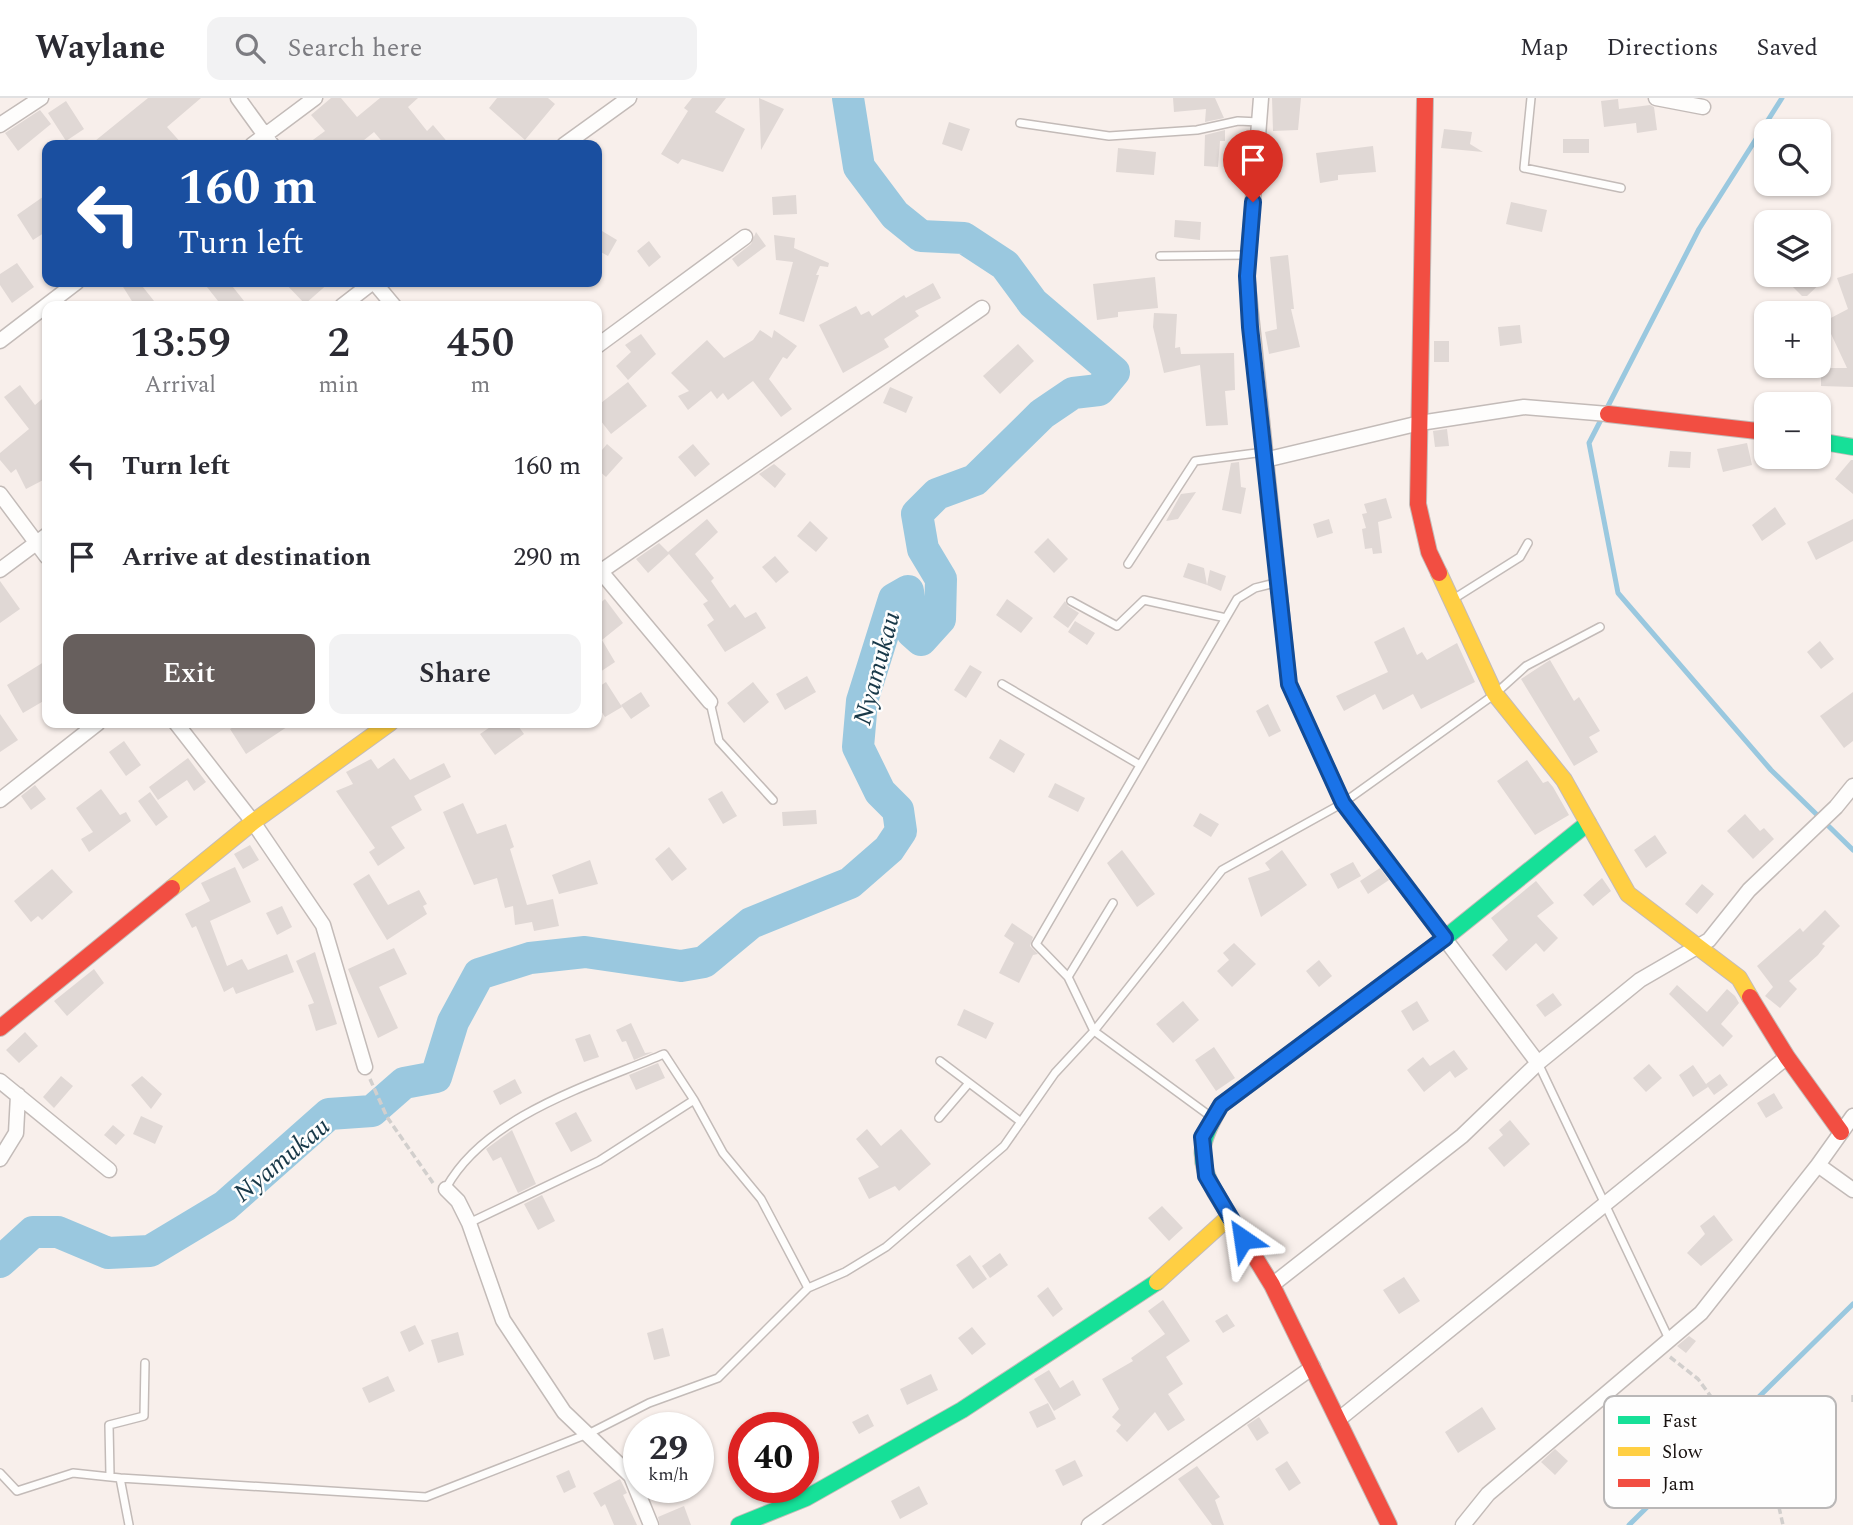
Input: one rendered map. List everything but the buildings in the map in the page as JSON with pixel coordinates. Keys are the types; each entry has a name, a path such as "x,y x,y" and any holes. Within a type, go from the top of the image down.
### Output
{"street":[{"path":"0,125 41,98"},
{"path":"238,98 269,140 315,98"},
{"path":"571,140 629,98"},
{"path":"1261,98 1249,255 1250,327 1289,684 1343,803 1538,1063"},
{"path":"1425,98 1419,504 1429,552 1495,694 1563,780 1628,894 1739,978 1787,1057 1841,1132"},
{"path":"1656,98 1703,107"},
{"path":"602,342 745,237"},
{"path":"52,301 70,287"},
{"path":"349,301 367,287"},
{"path":"378,287 390,301"},
{"path":"602,568 982,308"},
{"path":"0,341 42,309"},
{"path":"1265,456 1420,423 1524,407 1754,431"},
{"path":"1831,443 1853,447"},
{"path":"0,494 42,539 0,570"},
{"path":"602,576 710,702"},
{"path":"0,800 92,728"},
{"path":"180,728 253,822 323,925 365,1067"},
{"path":"0,1028 253,822 383,728"},
{"path":"1272,1285 1462,1136 1538,1063 1640,980 1709,940 1749,890 1836,807 1853,786"},
{"path":"1389,1525 1272,1285 1206,1176 1202,1137 1221,1105 1445,938 1588,823"},
{"path":"1338,1420 1787,1057"},
{"path":"0,1081 109,1170"},
{"path":"0,1159 16,1133 18,1095"},
{"path":"1463,1525 1488,1494 1701,1313 1818,1165 1853,1116"},
{"path":"1818,1165 1853,1190"},
{"path":"446,1189 457,1201 469,1223 503,1320 564,1412 590,1433 631,1476 651,1525"},
{"path":"739,1525 806,1498 962,1410 1151,1288 1229,1217"},
{"path":"1088,1525 1313,1367"}],"lane":[{"path":"1531,98 1524,168 1621,188"},
{"path":"1020,122 1110,136 1196,130 1238,121 1259,122"},
{"path":"1160,256 1249,255"},
{"path":"1128,564 1195,461 1265,456"},
{"path":"1451,600 1520,557 1528,543"},
{"path":"1213,1118 1094,1031 1068,977 1036,944 1237,599 1255,588 1279,582"},
{"path":"1071,601 1117,626 1144,600 1226,618"},
{"path":"0,1473 17,1490 74,1473 426,1497 590,1433 649,1403 718,1378 808,1288 845,1272 886,1247 1004,1146 1055,1073 1094,1031 1222,870 1343,803 1495,694 1526,666 1600,627"},
{"path":"1002,684 1140,765"},
{"path":"710,702 719,741 773,800"},
{"path":"1068,977 1112,903"},
{"path":"446,1189 455,1171 481,1144 537,1108 664,1054 694,1100 723,1153 761,1199 808,1288"},
{"path":"940,1060 1021,1122"},
{"path":"1538,1063 1604,1205 1664,1344"},
{"path":"939,1118 970,1083"},
{"path":"469,1223 600,1161 694,1100"},
{"path":"110,1475 109,1425 144,1416 145,1363"},
{"path":"120,1478 129,1525"}],"path":[{"path":"377,1093 387,1117 424,1175 446,1189"},
{"path":"1664,1344 1710,1396"},
{"path":"1853,1395 1853,1405"}],"waterway":[{"name":"Nyamukau","path":"0,1262 33,1232 58,1232 108,1253 150,1251 225,1206 329,1114 372,1111 404,1083 436,1077 453,1022 479,974 530,958 585,952 681,966 704,962 751,923 850,883 889,849 901,831 898,810 880,792 858,747 862,701 894,599 908,591 912,632 921,640 940,619 941,579 923,549 917,514 937,494 975,480 1042,414 1073,393 1099,390 1114,372 1033,303 1005,265 964,238 921,236 895,215 859,167 848,98"},
{"path":"1782,98 1699,229 1589,443 1618,593 1771,770 1853,850"},
{"path":"1760,1396 1853,1304"},
{"path":"1629,1525 1646,1508"}],"traffic: fast":[{"path":"1831,443 1853,447"},
{"path":"1215,1192 1204,1168 1203,1147 1209,1127 1221,1105 1445,938 1588,823"},
{"path":"739,1525 806,1498 962,1410 1157,1282"}],"traffic: slow":[{"path":"1439,573 1495,694 1564,780 1628,894 1739,978 1750,997"},
{"path":"172,888 253,822 383,728"},
{"path":"1157,1282 1229,1217"}],"traffic: jam":[{"path":"1425,98 1418,504 1429,552 1439,573"},
{"path":"1608,414 1754,431"},
{"path":"0,1028 172,888"},
{"path":"1750,997 1787,1057 1841,1132"},
{"path":"1215,1192 1272,1285 1389,1525"}],"route":[{"path":"1243,1239 1206,1176 1202,1137 1221,1105 1445,938 1343,803 1289,684 1250,327 1247,276 1253,202"}]}
